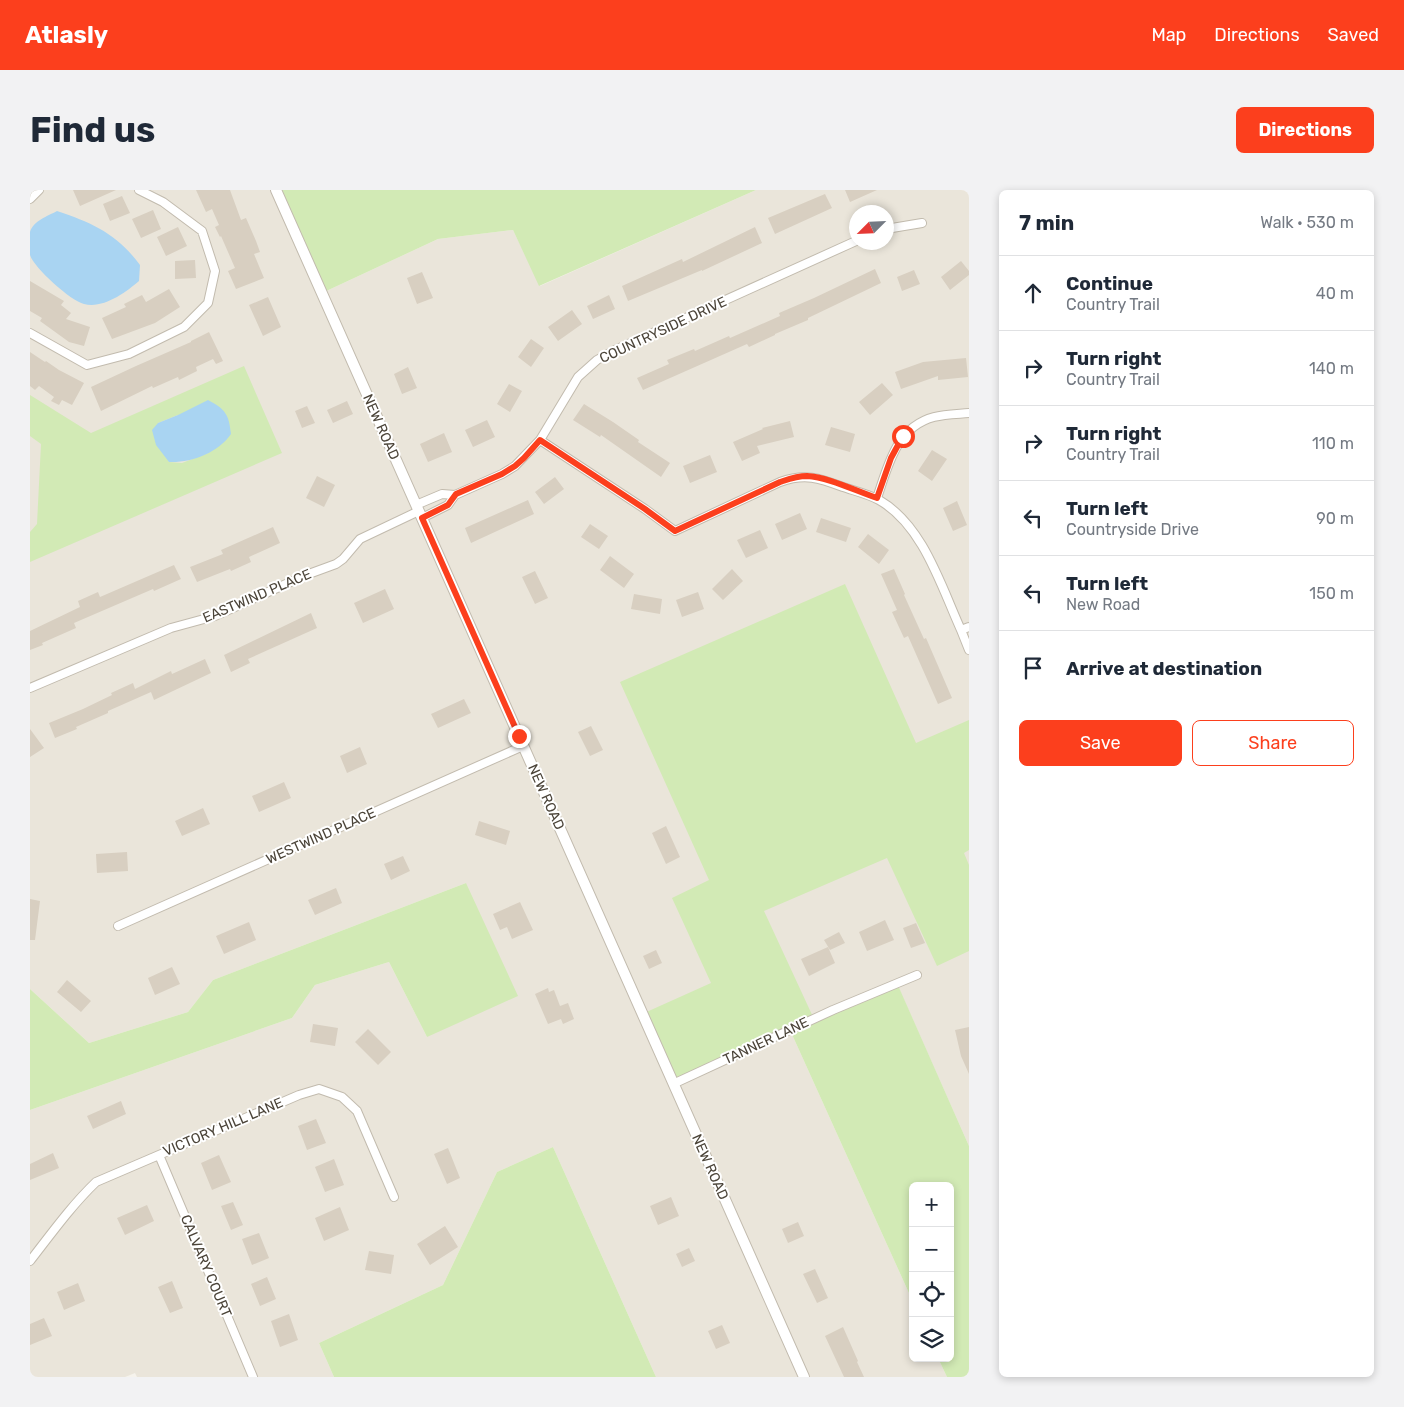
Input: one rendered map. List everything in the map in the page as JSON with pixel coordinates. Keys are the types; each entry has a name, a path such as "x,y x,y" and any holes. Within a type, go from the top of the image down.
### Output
{"street":[{"path":"30,199 39,190"},
{"path":"30,333 86,365 129,354 184,327 208,303 215,271 202,231 163,202 139,190"},
{"name":"NEW ROAD","path":"276,190 804,1377"},
{"path":"894,228 922,223"},
{"name":"COUNTRYSIDE DRIVE","path":"419,511 442,494 456,494 502,474 515,466 540,440 578,376 598,360 624,346 849,243"},
{"path":"877,498 896,447 903,436 923,421 936,417 969,413"},
{"path":"540,440 675,531 780,482 805,476 817,478 877,498 910,525 924,549 969,650"},
{"name":"COUNTRYSIDE DRIVE","path":"419,511 448,505 456,494"},
{"name":"EASTWIND PLACE","path":"30,688 171,628 215,616 306,575 336,564 360,540 419,511"},
{"path":"960,630 969,627"},
{"name":"WESTWIND PLACE","path":"118,926 523,746"},
{"name":"TANNER LANE","path":"673,1084 859,999 917,975"},
{"name":"VICTORY HILL LANE","path":"30,1261 52,1232 96,1182 299,1094 320,1090 342,1097 357,1111 394,1197"},
{"name":"CALVARY COURT","path":"159,1155 253,1377"}],"shaded area":[{"path":"30,190 276,190 322,293 438,239 513,230 540,286 756,190 969,190 969,1146 897,984 790,1030 909,1293 909,1362 940,1362 947,1377 656,1377 553,1147 497,1172 443,1285 319,1343 334,1377 137,1377 135,1373 125,1377 30,1377 30,1110 292,1018 315,985 389,962 427,1037 466,883 213,980 188,1012 89,1043 30,989"}],"green space":[{"path":"276,190 756,190 539,286 513,230 438,239 322,293"},
{"path":"244,366 282,453 30,562 30,532 37,524 41,444 30,436 30,395 91,433","holes":["178,415 208,453 182,463 169,462 158,423"]},
{"path":"845,584 916,743 969,720 969,850 964,853 969,865 969,951 937,966 887,858 764,911 814,1019 897,983 969,1146 969,1377 947,1377 940,1362 954,1362 954,1182 909,1182 909,1293 790,1030 673,1084 642,1014 711,983 672,898 709,880 620,682"},
{"path":"466,883 518,996 427,1037 389,962 315,985 292,1018 30,1110 30,989 89,1043 188,1012 213,980"},
{"path":"553,1147 656,1377 334,1377 319,1343 443,1285 497,1172"}],"water":[{"path":"57,211 93,225 113,237 140,265 139,281 113,299 91,305 78,302 54,283 38,268 30,255 30,232 37,222"},
{"path":"208,400 225,413 231,434 219,447 203,456 186,461 169,462 156,445 152,430 158,423"}],"building":[{"path":"73,190 116,190 80,206"},
{"path":"196,190 230,190 241,220 246,218 256,241 260,252 254,254 264,278 236,289 228,271 235,268 215,227 219,225 212,209 206,212"},
{"path":"845,190 877,190 850,202"},
{"path":"825,194 832,208 775,234 768,218"},
{"path":"122,196 130,213 110,221 103,204"},
{"path":"153,210 161,229 141,238 132,219"},
{"path":"178,227 187,246 166,256 157,237"},
{"path":"755,227 762,243 702,271 628,301 622,286 682,259 683,262"},
{"path":"195,260 196,278 175,279 175,261"},
{"path":"961,261 969,271 969,275 950,290 941,277"},
{"path":"875,269 881,283 808,318 808,320 749,347 747,344 643,390 637,378 669,364 667,360 694,349 695,351 729,336 730,338 780,316 779,313"},
{"path":"914,270 920,284 902,291 897,277"},
{"path":"422,272 433,298 417,304 407,278"},
{"path":"30,281 64,301 61,305 71,313 66,319 90,327 84,346 69,342 40,321 42,318 30,311"},
{"path":"169,289 180,307 155,323 112,339 102,318 126,307 124,304 142,295 146,302"},
{"path":"609,295 615,309 593,319 587,306"},
{"path":"268,297 281,327 263,336 249,305"},
{"path":"572,310 582,324 558,341 548,327"},
{"path":"209,332 223,361 216,364 213,359 196,367 197,371 179,380 178,377 153,388 152,386 101,411 91,387"},
{"path":"531,339 544,348 531,367 518,357"},
{"path":"30,352 84,383 72,405 62,400 59,405 51,401 54,397 39,386 35,390 30,386"},
{"path":"966,358 968,377 938,380 938,376 901,389 895,372 923,362"},
{"path":"408,367 417,388 402,394 394,374"},
{"path":"882,383 893,395 870,415 859,402"},
{"path":"509,384 522,391 510,412 497,404"},
{"path":"347,401 353,414 333,423 327,410"},
{"path":"584,404 613,422 639,440 638,442 670,463 661,477 601,435 600,437 573,420"},
{"path":"307,406 315,423 302,428 295,411"},
{"path":"487,420 495,437 473,447 465,430"},
{"path":"790,421 794,437 757,446 760,453 742,461 733,442 762,428"},
{"path":"831,427 855,434 850,452 825,445"},
{"path":"444,433 452,452 428,462 420,444"},
{"path":"932,450 947,459 932,481 918,471"},
{"path":"710,455 717,472 690,483 683,466"},
{"path":"317,476 335,485 324,507 306,498"},
{"path":"555,477 564,489 544,504 535,492"},
{"path":"528,500 534,514 471,543 465,528"},
{"path":"957,501 967,525 953,531 943,508"},
{"path":"800,513 807,529 782,540 775,524"},
{"path":"821,518 851,528 846,542 816,532"},
{"path":"590,524 608,536 599,549 581,537"},
{"path":"273,527 280,543 249,557 251,562 197,582 190,567 223,554 221,550"},
{"path":"760,530 768,548 746,558 737,540"},
{"path":"868,534 889,550 879,564 858,547"},
{"path":"610,556 634,574 624,588 600,570"},
{"path":"174,565 181,579 74,623 76,628 30,650 30,631 80,607 78,601 98,592 100,597"},
{"path":"732,569 743,581 723,600 712,589"},
{"path":"894,569 904,595 924,639 926,638 952,698 938,704 908,636 904,638 892,612 897,610 881,574"},
{"path":"535,571 548,598 535,604 522,577"},
{"path":"385,589 394,609 363,623 354,603"},
{"path":"698,592 704,609 682,617 676,600"},
{"path":"634,594 662,599 660,614 631,609"},
{"path":"311,613 317,628 248,659 250,663 231,672 224,655"},
{"path":"205,659 211,673 154,700 151,692 55,738 49,723 83,709 133,683 135,689 171,671 172,674"},
{"path":"464,699 471,713 438,728 431,714"},
{"path":"591,726 603,750 590,756 578,732"},
{"path":"30,729 44,748 30,757"},
{"path":"360,747 367,764 347,773 340,756"},
{"path":"284,782 291,798 259,812 252,796"},
{"path":"203,808 210,824 182,836 175,821"},
{"path":"479,821 510,831 506,845 475,835"},
{"path":"666,826 680,857 666,864 652,833"},
{"path":"127,852 128,871 97,873 96,854"},
{"path":"403,856 410,871 391,880 384,864"},
{"path":"336,888 342,903 315,915 308,900"},
{"path":"30,899 40,901 35,940 30,940"},
{"path":"520,902 533,930 512,939 507,927 500,930 493,914"},
{"path":"885,920 894,940 867,951 859,932"},
{"path":"249,922 256,940 224,954 216,936"},
{"path":"916,923 925,943 911,948 903,928"},
{"path":"839,932 845,943 830,950 824,940"},
{"path":"828,947 835,963 809,976 801,959"},
{"path":"656,950 662,963 649,969 643,956"},
{"path":"172,967 180,984 155,995 148,978"},
{"path":"67,980 91,1001 81,1012 57,992"},
{"path":"548,988 549,992 554,990 560,1006 568,1003 574,1019 563,1024 561,1019 548,1024 535,994"},
{"path":"313,1024 338,1028 335,1046 310,1042"},
{"path":"969,1027 969,1074 961,1056 955,1030"},
{"path":"368,1029 391,1052 378,1065 355,1042"},
{"path":"121,1101 126,1114 93,1129 87,1116"},
{"path":"316,1119 326,1143 307,1150 298,1126"},
{"path":"448,1148 460,1178 447,1184 434,1154"},
{"path":"53,1153 59,1168 30,1180 30,1164"},
{"path":"219,1155 231,1182 212,1190 201,1163"},
{"path":"334,1159 344,1185 325,1192 315,1167"},
{"path":"671,1197 679,1216 658,1225 650,1206"},
{"path":"233,1202 243,1225 231,1230 221,1206"},
{"path":"147,1205 154,1221 125,1235 117,1218"},
{"path":"340,1207 349,1230 324,1241 315,1218"},
{"path":"798,1222 804,1236 788,1243 782,1229"},
{"path":"445,1226 458,1247 430,1265 417,1244"},
{"path":"259,1233 269,1258 252,1265 242,1239"},
{"path":"689,1248 695,1261 682,1267 676,1254"},
{"path":"369,1251 394,1255 391,1274 365,1270"},
{"path":"815,1269 828,1298 817,1303 803,1274"},
{"path":"267,1277 276,1299 260,1306 251,1284"},
{"path":"172,1281 183,1308 170,1313 158,1287"},
{"path":"78,1283 85,1301 64,1310 57,1292"},
{"path":"289,1314 298,1340 280,1347 271,1321"},
{"path":"44,1318 52,1336 30,1345 30,1324"},
{"path":"722,1325 730,1343 716,1349 708,1331"},
{"path":"843,1327 864,1377 844,1377 825,1336"}],"route":[{"path":"519,736 422,518 448,505 456,494 502,474 515,466 540,440 675,531 780,482 805,476 817,478 877,498 891,458 903,436"}]}
